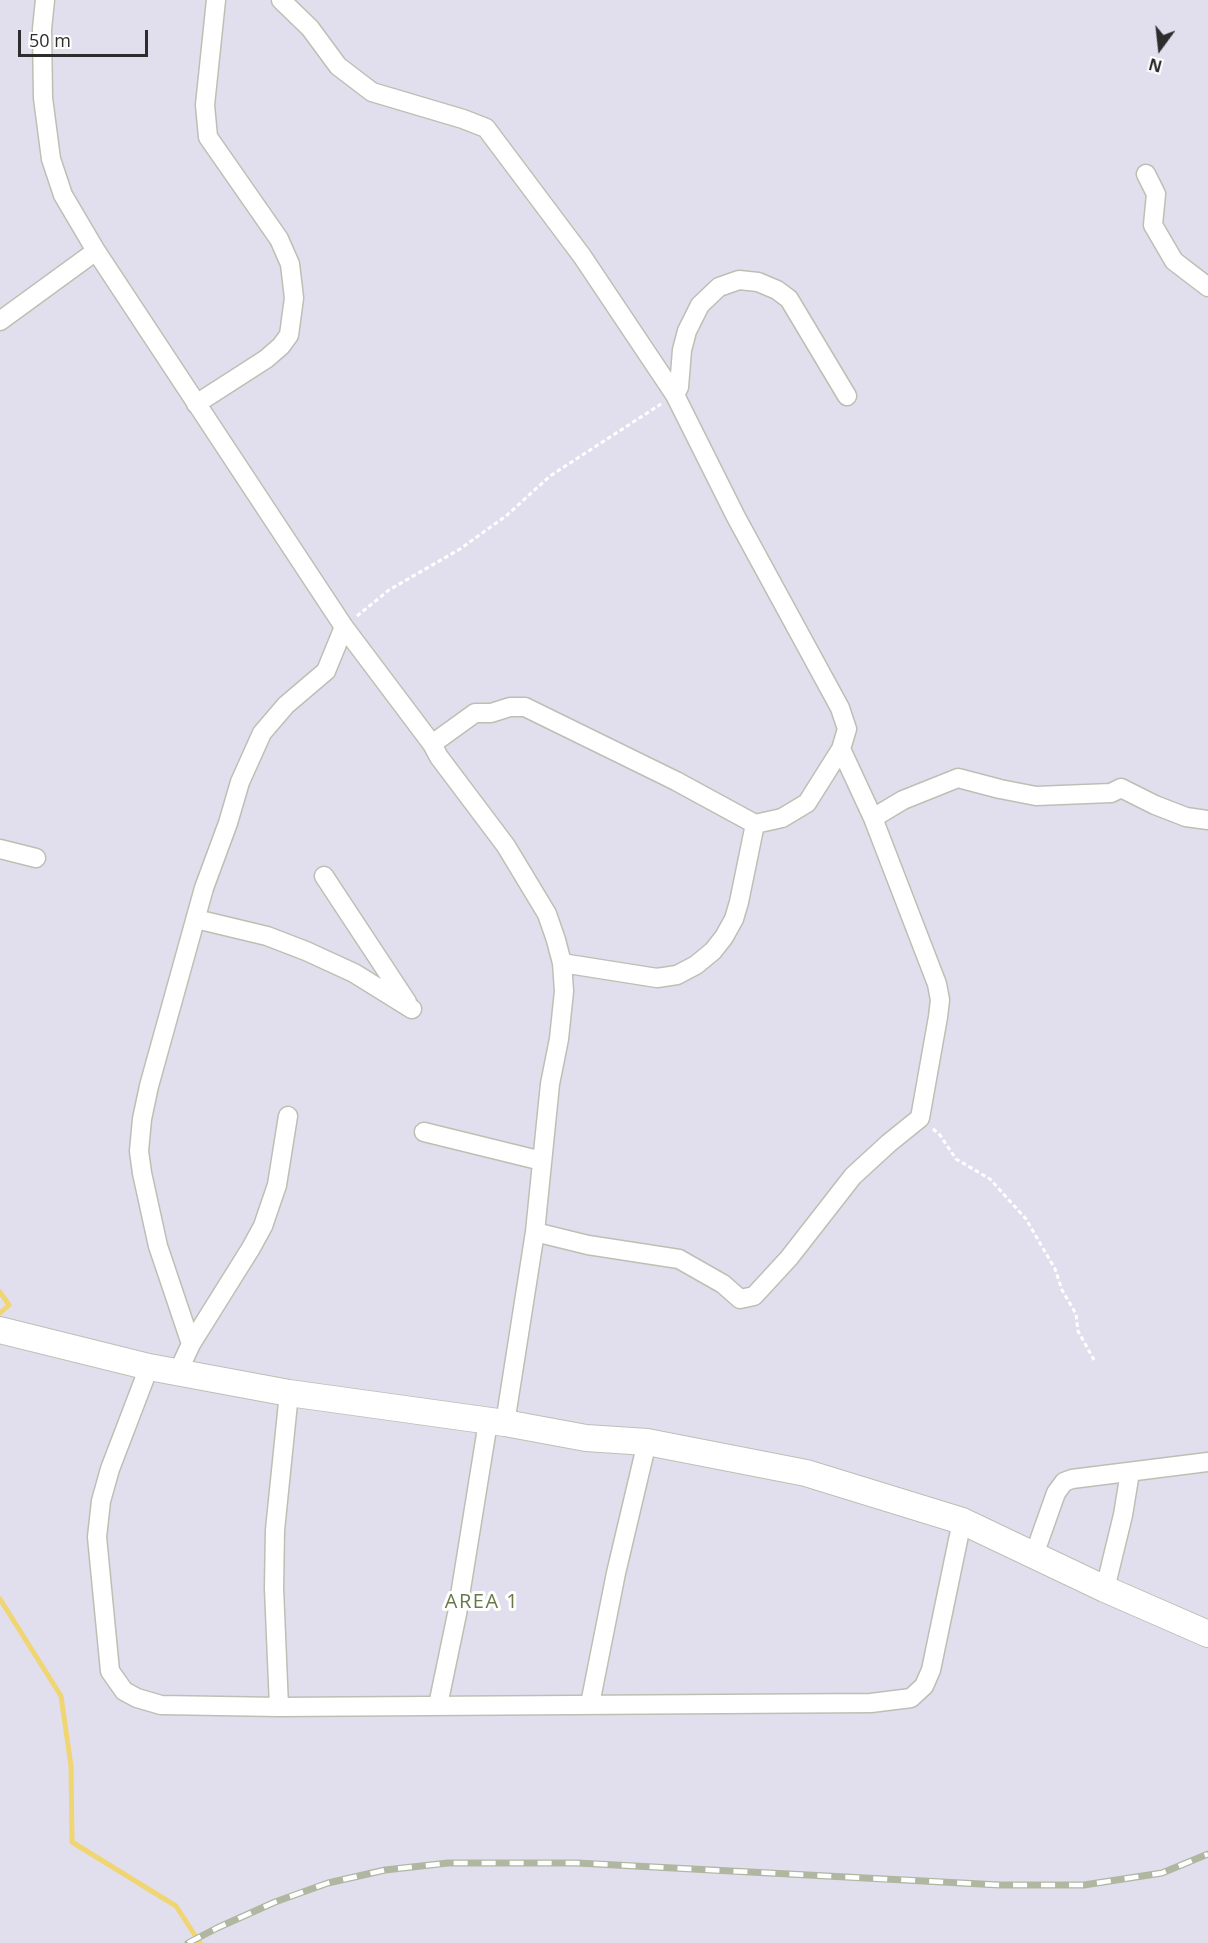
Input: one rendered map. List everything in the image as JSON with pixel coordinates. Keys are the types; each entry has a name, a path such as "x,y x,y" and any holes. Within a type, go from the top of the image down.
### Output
{"main road":[{"path":"0,1330 149,1367 289,1393 586,1438 647,1442 806,1473 962,1521 1106,1590 1208,1634"}],"street":[{"path":"45,0 42,29 43,98 51,159 63,195 96,251 344,627 506,846 547,914 562,963 564,991 559,1039 550,1084 535,1232 438,1705"},
{"path":"196,404 266,359 281,346 289,335 294,297 290,264 279,238 208,138 205,105 216,0"},
{"path":"281,0 310,28 338,66 372,92 486,128 582,256 675,394 736,517 840,708 847,729 841,749 807,803 782,818 755,824 676,781 525,707 510,707 491,713 475,713 432,744"},
{"path":"1146,174 1156,194 1153,225 1174,261 1208,287"},
{"path":"0,321 96,251"},
{"path":"675,394 679,387 682,350 687,331 700,305 719,287 739,280 758,282 777,290 789,299 847,396"},
{"path":"191,1344 158,1246 142,1173 140,1151 142,1119 149,1086 204,888 228,824 240,782 262,733 286,705 326,671 344,627"},
{"path":"535,1232 588,1245 680,1259 723,1284 740,1299 754,1296 789,1258 854,1176 920,1118 938,1017 939,992 873,818 841,749"},
{"path":"873,818 903,800 958,778 1036,796 1111,793 1121,788 1186,817 1208,820"},
{"path":"562,963 657,978 677,975 696,965 713,951 734,919 755,824"},
{"path":"0,849 36,858"},
{"path":"196,919 267,936 306,951 354,973 411,1009 324,876"},
{"path":"178,1371 191,1344 263,1226 277,1185 288,1116"},
{"path":"424,1132 542,1161"},
{"path":"149,1367 120,1440 101,1502 97,1537 110,1671 124,1691 137,1698 161,1705 279,1707 871,1703 911,1698 924,1686 931,1670 962,1521"},
{"path":"279,1707 274,1587 275,1530 289,1393"},
{"path":"590,1704 616,1573 647,1442"},
{"path":"1034,1555 1056,1493 1064,1482 1072,1479 1208,1462"},
{"path":"1106,1590 1130,1472"}],"path":[{"path":"344,627 389,590 460,549 506,516 550,476 675,394"},
{"path":"920,1118 940,1135 956,1159 990,1179 1026,1219 1055,1269 1062,1290 1076,1314 1078,1331 1094,1360"}],"waterway":[{"path":"0,1292 9,1305 0,1313"},
{"path":"0,1599 61,1696 71,1766 72,1842 176,1906 200,1943"}],"railway":[{"path":"188,1943 275,1902 328,1883 385,1870 448,1863 577,1863 1000,1885 1084,1885 1162,1873 1208,1854"}],"district":[{"name":"AREA 1","path":"482,1602"}]}
